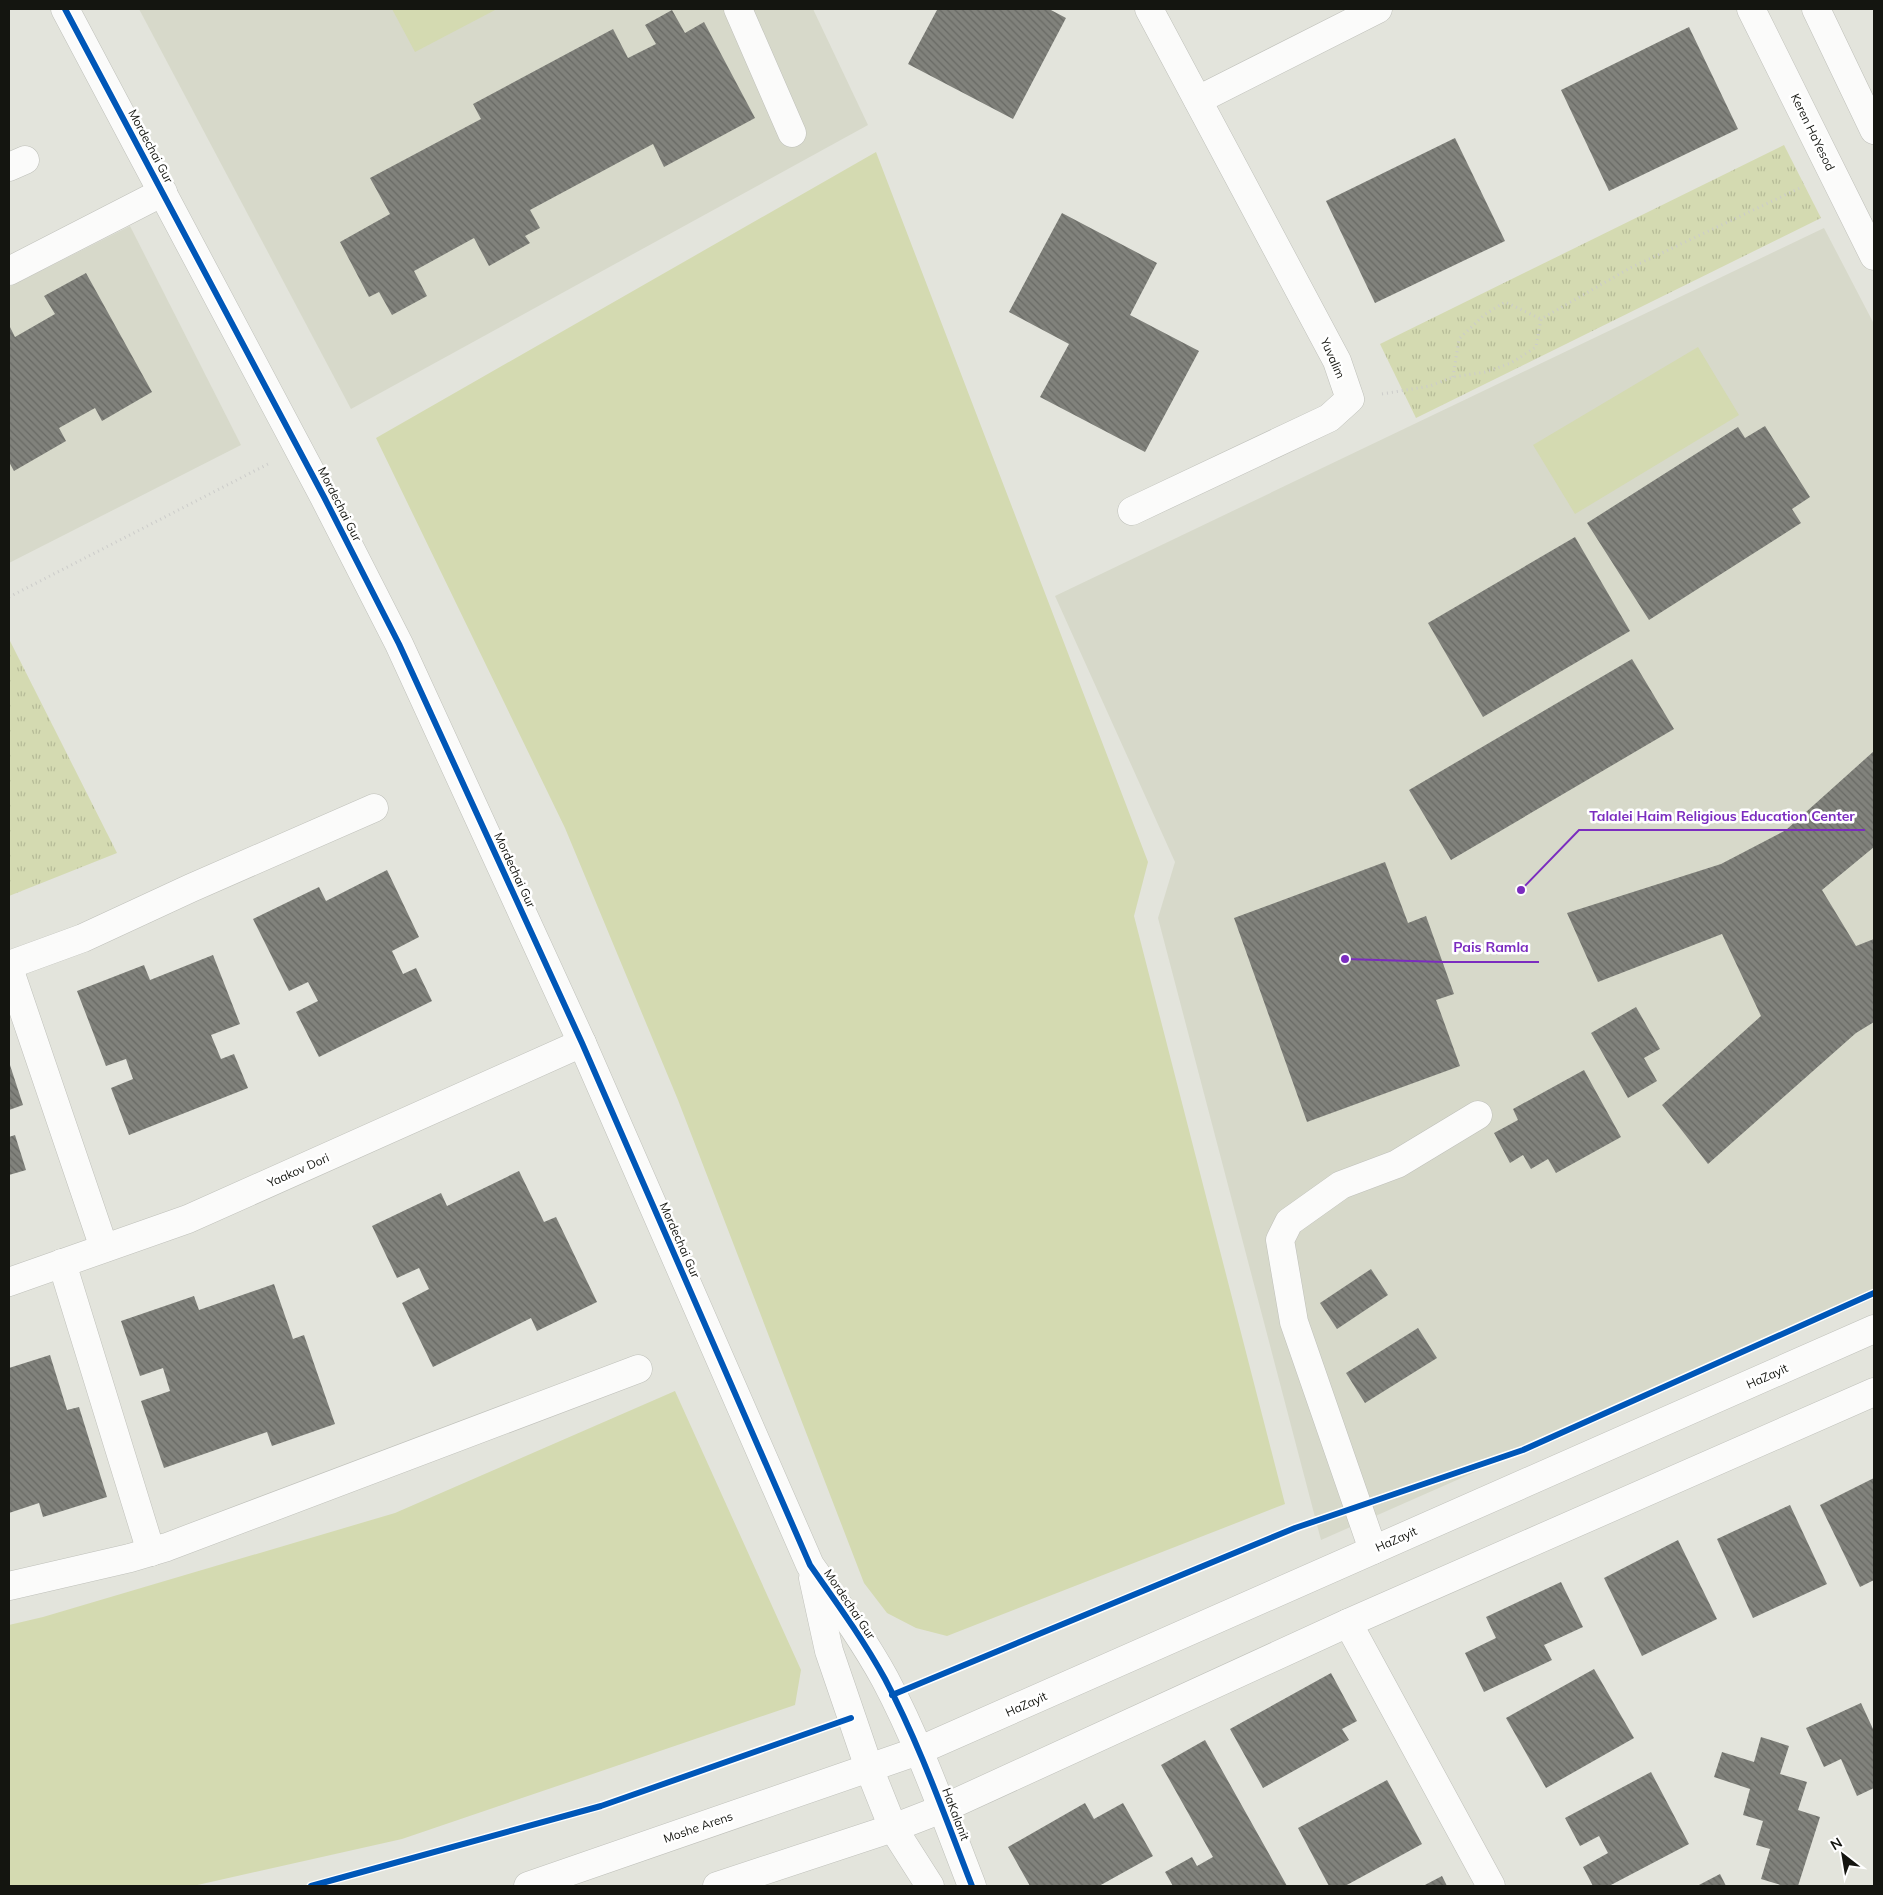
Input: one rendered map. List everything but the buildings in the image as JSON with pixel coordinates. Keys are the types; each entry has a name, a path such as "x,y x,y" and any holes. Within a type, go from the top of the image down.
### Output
{"street":[{"name":"Mordechai Gur","path":"66,9 298,448 399,644 582,1043 810,1565 829,1651 869,1768"},
{"path":"738,9 792,133"},
{"name":"Yuvalim","path":"1149,9 1337,361 1350,399"},
{"path":"1198,100 1378,9"},
{"name":"Keren HaYesod","path":"1751,9 1874,256"},
{"path":"1816,9 1874,130"},
{"path":"9,271 163,192"},
{"path":"1132,510 1329,418 1350,399"},
{"path":"104,1248 9,967 84,938 191,888 374,808"},
{"name":"Yaakov Dori","path":"9,1282 188,1219 582,1043"},
{"path":"1373,1550 1294,1322 1280,1240 1289,1222 1341,1185 1397,1164 1478,1116"},
{"path":"62,1263 151,1552"},
{"name":"HaZayit","path":"869,1768 918,1751 1874,1329"},
{"path":"9,1586 151,1552 638,1369"},
{"path":"717,1886 894,1828 942,1808 1348,1623 1874,1392"},
{"name":"Mordechai Gur","path":"810,1565 859,1635 885,1680 918,1751"},
{"path":"1348,1623 1491,1886"},
{"name":"HaKalanit","path":"918,1751 972,1886"},
{"path":"869,1768 894,1828 930,1886"},
{"name":"Moshe Arens","path":"528,1886 869,1768"}],"path":[{"path":"1541,319 1630,268 1832,172"},
{"path":"1453,378 1459,339 1484,314 1505,302 1541,319"},
{"path":"1350,399 1430,386 1453,378 1486,372 1511,364 1536,347 1541,319"},
{"path":"9,597 298,448"}],"shaded area":[{"path":"139,9 813,9 868,125 351,409"},
{"path":"130,226 241,445 9,563 9,287"},
{"path":"1824,228 1874,324 1874,1296 1321,1540 1158,918 1175,862 1055,596"}],"green space":[{"path":"392,9 497,9 415,52"},
{"path":"1784,145 1821,218 1416,418 1380,344"},
{"path":"876,152 1148,862 1134,916 1285,1504 947,1636 916,1628 887,1613 864,1583 678,1100 565,828 376,438"},
{"path":"1698,347 1739,415 1575,514 1533,445"},
{"path":"9,639 117,853 9,896"},
{"path":"675,1391 801,1670 795,1705 402,1839 193,1886 9,1886 9,1625 43,1617 395,1513"}],"cycle path":[{"path":"65,9 324,497 399,644 582,1043 810,1565 868,1650 898,1704 932,1781 972,1886"},
{"path":"892,1695 1295,1528 1523,1450 1874,1293"},
{"path":"311,1886 601,1806 851,1718"}],"place":[{"name":"Talalei Haim Religious Education Center","path":"1521,890"},
{"name":"Pais Ramla","path":"1345,959"}]}
